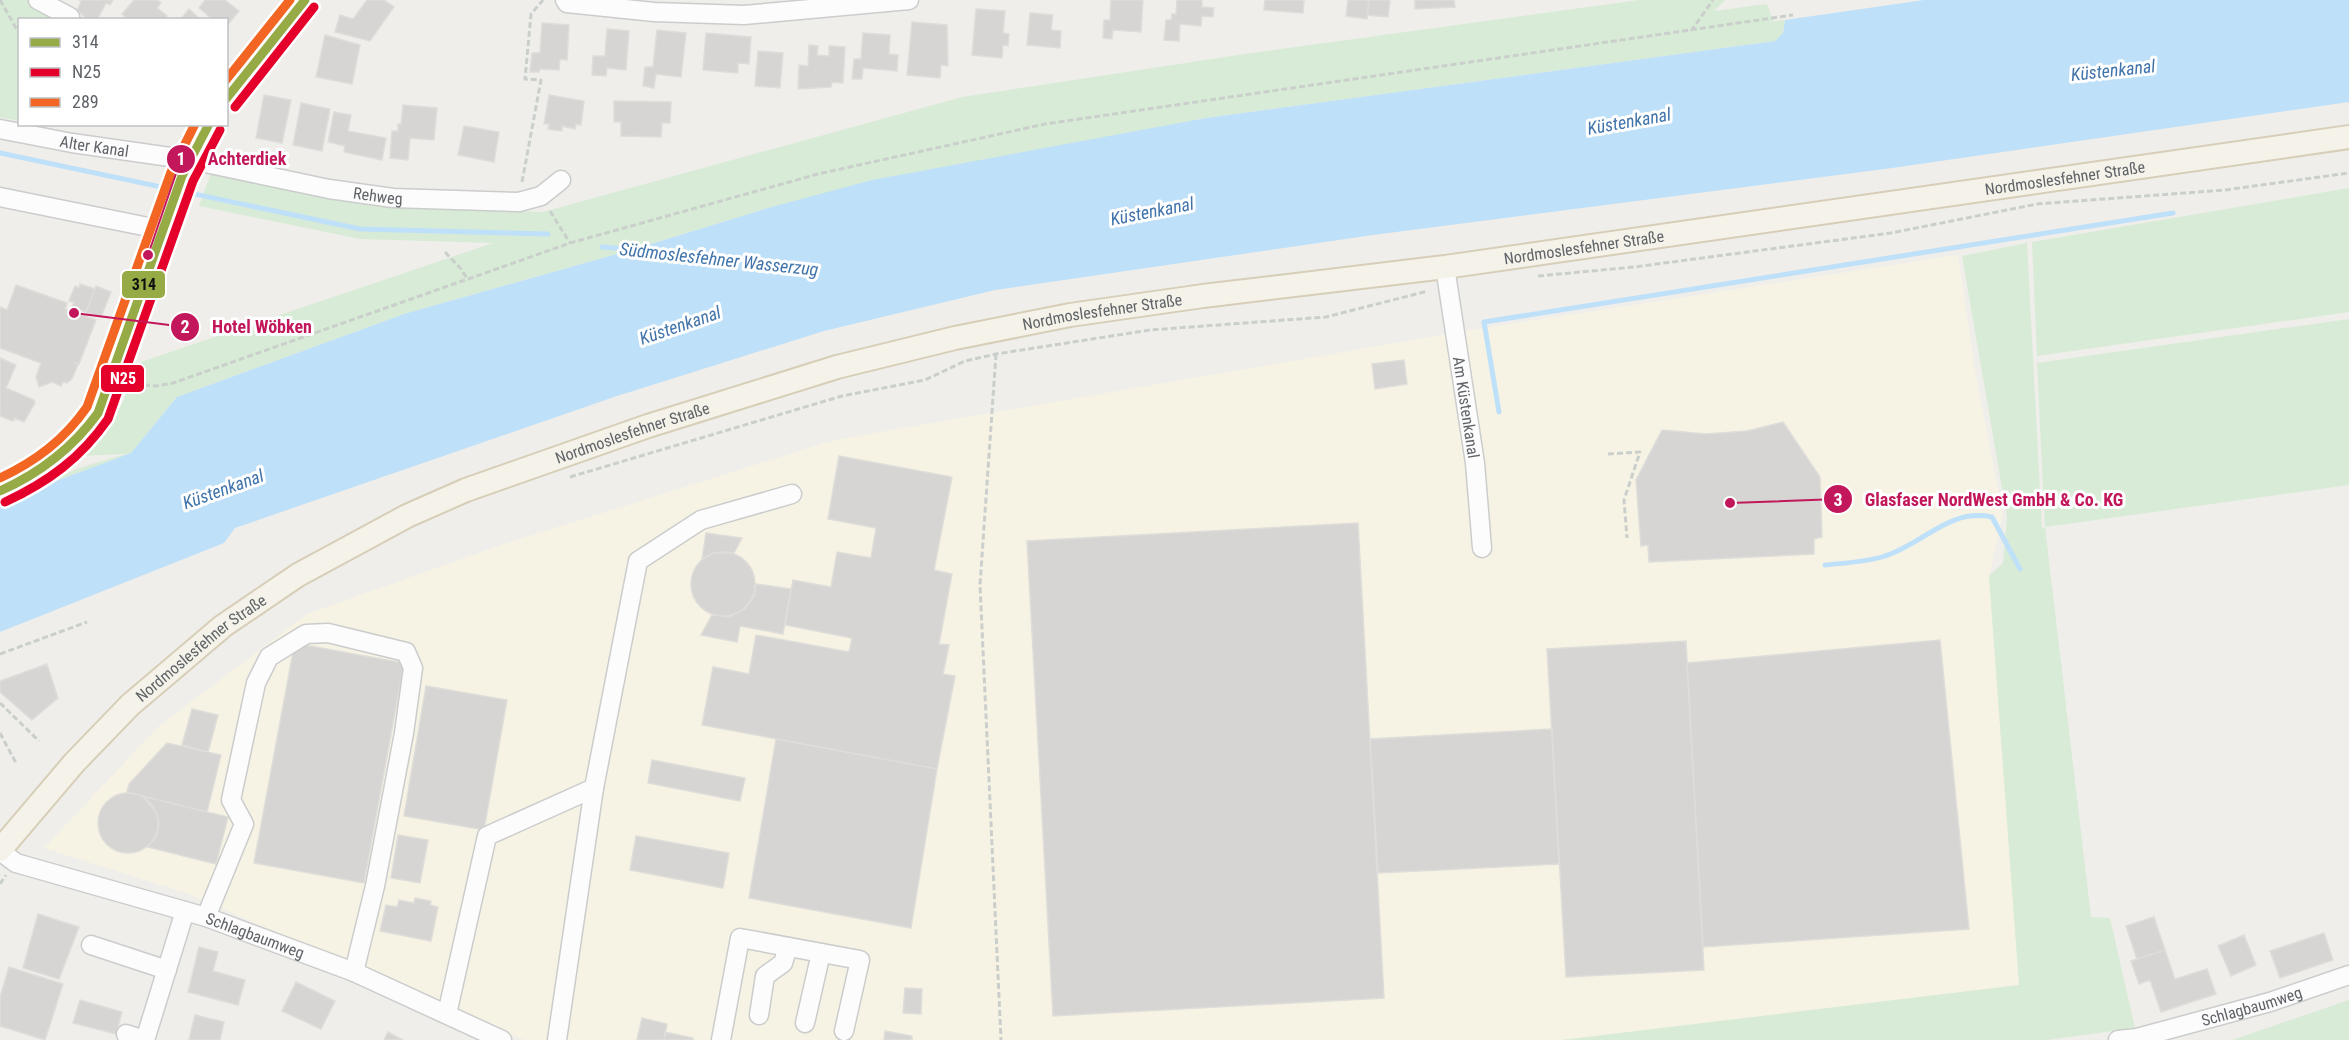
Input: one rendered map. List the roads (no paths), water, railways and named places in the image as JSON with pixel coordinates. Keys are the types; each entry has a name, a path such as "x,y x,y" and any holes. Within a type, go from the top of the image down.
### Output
{"main road":[{"name":"Nordmoslesfehner Straße","path":"5,855 75,764 130,705 223,626 298,575 352,544 466,490 648,426 837,367 955,338 1070,315 1203,296 1446,277 2349,137"}],"street":[{"path":"38,0 70,17"},
{"path":"228,97 305,0"},
{"path":"565,0 567,3 654,12 744,15 770,6 909,0"},
{"path":"0,491 26,480 59,459 82,437 98,413 112,381 180,184 208,126"},
{"name":"Alter Kanal","path":"0,129 72,143 180,184"},
{"name":"Rehweg","path":"180,184 329,189 393,198 519,202 541,196 561,180"},
{"path":"0,197 163,230"},
{"name":"Am Küstenkanal","path":"1446,277 1475,463 1482,548"},
{"path":"557,1040 594,788 638,561 701,520 792,494"},
{"path":"206,917 244,824 231,800 256,683 269,657 306,634 328,633 406,652 413,668 404,733 375,886 354,972"},
{"path":"447,1014 487,836 594,788"},
{"name":"Schlagbaumweg","path":"5,855 206,917 354,972 502,1040"},
{"path":"126,1034 145,1040 185,911"},
{"path":"721,1040 740,938 860,960 844,1031"},
{"path":"91,945 167,970"},
{"path":"759,1015 765,976 783,963 788,946"},
{"path":"805,1023 821,953"},
{"name":"Schlagbaumweg","path":"2118,1040 2137,1038 2270,1002 2349,975"}],"water":[{"name":"Küstenkanal","path":"1924,0 2349,0 2349,102 1885,169 1373,235 995,290 824,331 614,397 235,528 224,543 0,632 0,502 131,453 177,397 404,314 872,180 1206,118 1775,41 1783,33 1785,20"}],"waterway":[{"name":"Südmoslesfehner Wasserzug","path":"0,153 360,229 548,234"},
{"path":"1499,412 1484,322 2173,213"},
{"name":"Südmoslesfehner Wasserzug","path":"602,247 638,250"},
{"path":"1825,565 1885,556 1899,551 1949,522 1976,516 1992,517 2020,569"}],"place":[{"name":"Achterdiek","path":"148,255"},
{"name":"Hotel Wöbken","path":"74,313"},
{"name":"Glasfaser NordWest GmbH & Co. KG","path":"1730,503"}]}
